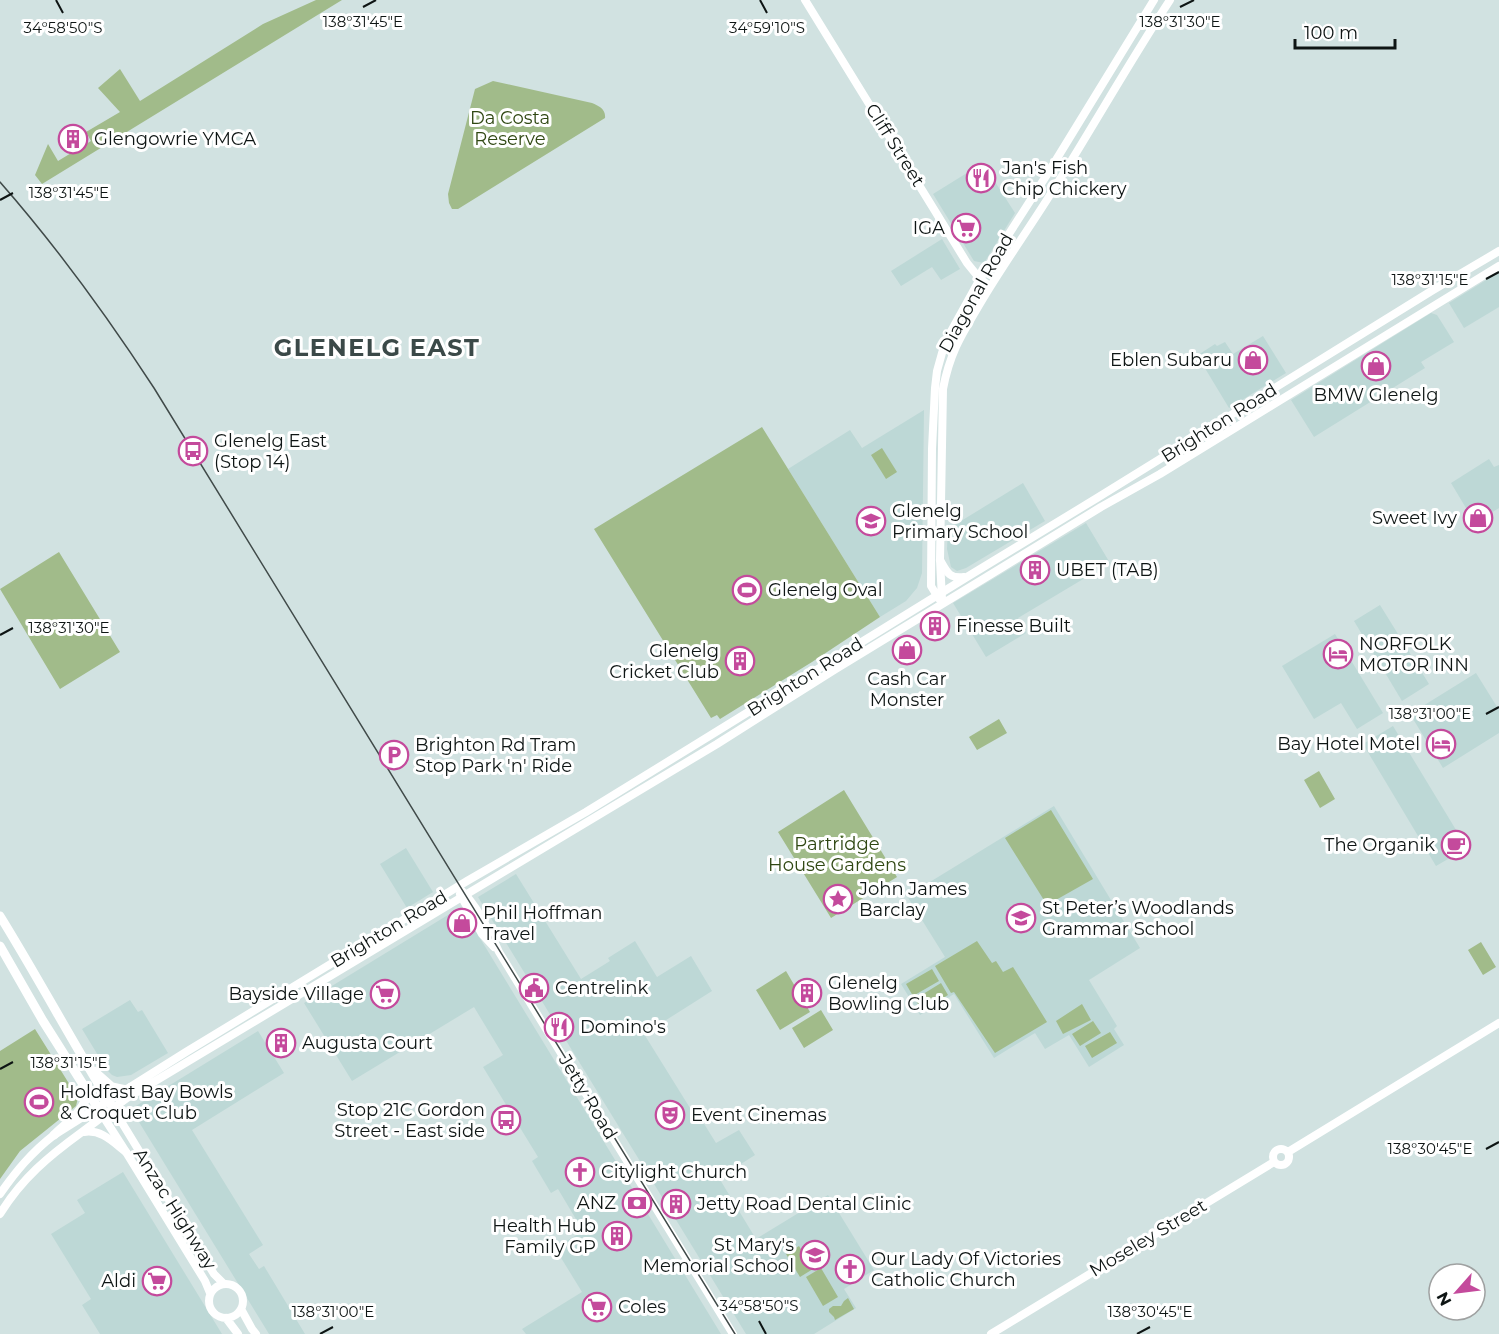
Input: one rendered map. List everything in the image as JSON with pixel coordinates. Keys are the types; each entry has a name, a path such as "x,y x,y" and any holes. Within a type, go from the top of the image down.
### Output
{"highway":[{"name":"Anzac Highway","path":"0,916 111,1105"},
{"path":"0,947 4,948 8,945 12,941 12,936"},
{"name":"Anzac Highway","path":"0,947 100,1112"},
{"path":"12,967 11,955 16,949 20,949"},
{"path":"85,1064 112,1087 126,1090"},
{"path":"54,1135 84,1104 86,1098 78,1078"}],"main road":[{"name":"Brighton Road","path":"111,1105 302,994 717,744 939,594 1499,251"},
{"name":"Brighton Road","path":"831,666 942,604 1101,507 1161,474 1499,266"},
{"path":"940,560 953,577 967,577"},
{"name":"Brighton Road","path":"111,1105 126,1090 286,991 814,677"},
{"path":"286,991 302,994"},
{"path":"0,1194 22,1163 39,1146 54,1135 111,1105"},
{"path":"0,1214 13,1195 40,1165 81,1133 100,1112"},
{"path":"81,1133 99,1132 126,1152"}],"street":[{"name":"Cliff Street","path":"805,0 968,262 980,279 990,286"},
{"name":"Diagonal Road","path":"939,594 931,586 932,449 937,371 942,353 949,335 980,279 1154,0"},
{"name":"Diagonal Road","path":"942,604 939,594 943,389 951,355 990,286 1060,179 1170,0"},
{"path":"968,262 978,270 988,267"},
{"name":"Jetty Road","path":"458,887 493,938 499,952 733,1334"},
{"name":"Moseley Street","path":"992,1334 1274,1162 1273,1157 1276,1151 1281,1149 1288,1152 1499,1023"},
{"name":"Anzac Highway","path":"111,1105 214,1274 224,1284"},
{"name":"Anzac Highway","path":"100,1112 205,1281 210,1293"},
{"path":"219,1285 234,1286 241,1293 243,1304 241,1309 235,1316 226,1318 217,1316 211,1310 208,1299 210,1293 219,1285"},
{"path":"241,1309 256,1334"},
{"path":"226,1318 238,1334"}],"shaded area":[{"path":"983,163 1015,213 984,263 974,261 933,194"},
{"path":"942,239 960,269 941,280 932,267 901,286 891,271"},
{"path":"1499,272 1499,307 1464,328 1449,303"},
{"path":"1431,313 1437,315 1454,342 1421,362 1425,368 1314,437 1291,400"},
{"path":"1263,336 1286,373 1229,408 1198,355 1215,344 1217,346 1225,342 1233,354"},
{"name":"Glenelg Primary School","path":"924,410 922,573 917,588 906,601 880,617 788,469 850,430 862,448"},
{"path":"1489,459 1494,467 1499,465 1499,508 1475,523 1451,483"},
{"path":"1023,483 1045,521 966,568 957,571 951,567 947,549 948,529"},
{"path":"1086,523 1110,563 1018,618 1026,633 986,657 953,603"},
{"path":"1380,605 1429,684 1402,701 1354,621"},
{"path":"1335,634 1383,713 1357,729 1341,703 1314,719 1282,666"},
{"path":"1476,673 1499,710 1499,733 1443,768 1410,714"},
{"path":"1393,726 1467,848 1436,866 1363,744"},
{"name":"St Peter’s Woodlands Grammar School","path":"1054,806 1140,948 1089,980 1117,1026 1114,1029 1124,1045 1089,1067 1069,1035 1045,1049 1035,1033 994,1058 954,994 920,1015 901,984 945,957 907,896"},
{"path":"406,848 433,892 407,908 380,864"},
{"path":"516,874 581,979 610,961 608,958 635,941 657,977 691,956 712,991 644,1034 690,1108 693,1106 716,1143 739,1130 755,1155 719,1178 756,1239 828,1195 874,1270 844,1289 856,1308 814,1334 746,1334 478,897"},
{"path":"461,907 721,1334 526,1334 522,1329 582,1292 555,1248 583,1231 558,1189 551,1193 532,1161 538,1157 483,1067 503,1055 474,1007 352,1081 304,1003"},
{"path":"130,1000 138,1012 142,1010 168,1053 131,1075 117,1077 107,1070 82,1029"},
{"path":"258,1031 284,1073 192,1130 263,1245 249,1254 259,1269 264,1266 305,1334 269,1334 131,1109"},
{"path":"123,1172 222,1334 100,1334 82,1305 91,1299 51,1234 85,1213 77,1200"}],"green space":[{"path":"316,0 342,0 42,184 35,175 48,144 58,161 91,141 86,132 120,112 98,88 120,69 140,101 263,24"},
{"name":"Da Costa Reserve","path":"493,81 592,103 603,110 605,118 458,209 452,209 448,194 475,89"},
{"name":"Glenelg Oval","path":"762,427 880,617 720,719 717,715 711,718 594,529"},
{"path":"882,448 897,472 886,479 871,455"},
{"path":"59,552 120,652 60,689 0,589"},
{"path":"999,719 1007,733 977,750 969,737"},
{"path":"1319,771 1335,799 1320,808 1304,780"},
{"name":"Partridge House Gardens","path":"844,790 897,877 831,918 778,832"},
{"path":"1051,810 1093,879 1047,905 1005,838"},
{"path":"977,941 992,963 996,961 1003,972 1013,967 1047,1022 995,1053 954,992 951,993 935,966"},
{"path":"1481,942 1496,967 1483,975 1468,950"},
{"path":"932,969 939,981 913,996 906,984"},
{"path":"786,971 810,1012 780,1030 756,990"},
{"path":"941,983 948,995 922,1011 915,999"},
{"path":"1082,1004 1091,1020 1063,1034 1056,1021"},
{"path":"821,1010 833,1030 804,1048 792,1028"},
{"path":"1093,1021 1101,1033 1080,1046 1072,1034"},
{"name":"Holdfast Bay Bowls & Croquet Club","path":"35,1029 78,1098 76,1106 20,1151 0,1179 0,1051"},
{"path":"1110,1032 1117,1043 1092,1058 1085,1046"},
{"path":"799,1246 813,1269 800,1277 786,1254"},
{"path":"821,1268 838,1297 823,1306 806,1277"},
{"path":"848,1298 854,1309 835,1320 829,1309 833,1306 841,1306"}],"tram line":[{"path":"0,182 81,282 154,388 735,1334"}],"place":[{"name":"Glengowrie YMCA","path":"73,139"},
{"name":"Jan's Fish Chip Chickery","path":"981,178"},
{"name":"IGA","path":"966,228"},
{"name":"Eblen Subaru","path":"1253,360"},
{"name":"BMW Glenelg","path":"1376,366"},
{"name":"Glenelg East (Stop 14)","path":"193,451"},
{"name":"Sweet Ivy","path":"1478,518"},
{"name":"Glenelg Primary School","path":"871,521"},
{"name":"UBET (TAB)","path":"1035,570"},
{"name":"Glenelg Oval","path":"747,590"},
{"name":"Finesse Built","path":"935,626"},
{"name":"Cash Car Monster","path":"907,650"},
{"name":"NORFOLK MOTOR INN","path":"1338,654"},
{"name":"Glenelg Cricket Club","path":"740,661"},
{"name":"Bay Hotel Motel","path":"1441,744"},
{"name":"Brighton Rd Tram Stop Park 'n' Ride","path":"394,755"},
{"name":"The Organik","path":"1456,845"},
{"name":"John James Barclay","path":"838,899"},
{"name":"St Peter’s Woodlands Grammar School","path":"1021,918"},
{"name":"Phil Hoffman Travel","path":"462,923"},
{"name":"Centrelink","path":"534,988"},
{"name":"Glenelg Bowling Club","path":"807,993"},
{"name":"Bayside Village","path":"385,994"},
{"name":"Domino's","path":"559,1027"},
{"name":"Augusta Court","path":"281,1043"},
{"name":"Holdfast Bay Bowls & Croquet Club","path":"39,1102"},
{"name":"Event Cinemas","path":"670,1115"},
{"name":"Stop 21C Gordon Street - East side","path":"506,1120"},
{"name":"Citylight Church","path":"580,1172"},
{"name":"ANZ","path":"637,1203"},
{"name":"Jetty Road Dental Clinic","path":"676,1204"},
{"name":"Health Hub Family GP","path":"617,1236"},
{"name":"St Mary's Memorial School","path":"815,1255"},
{"name":"Our Lady Of Victories Catholic Church","path":"850,1269"},
{"name":"Aldi","path":"157,1281"},
{"name":"Coles","path":"597,1307"}],"district":[{"name":"GLENELG EAST","path":"377,347"}]}
